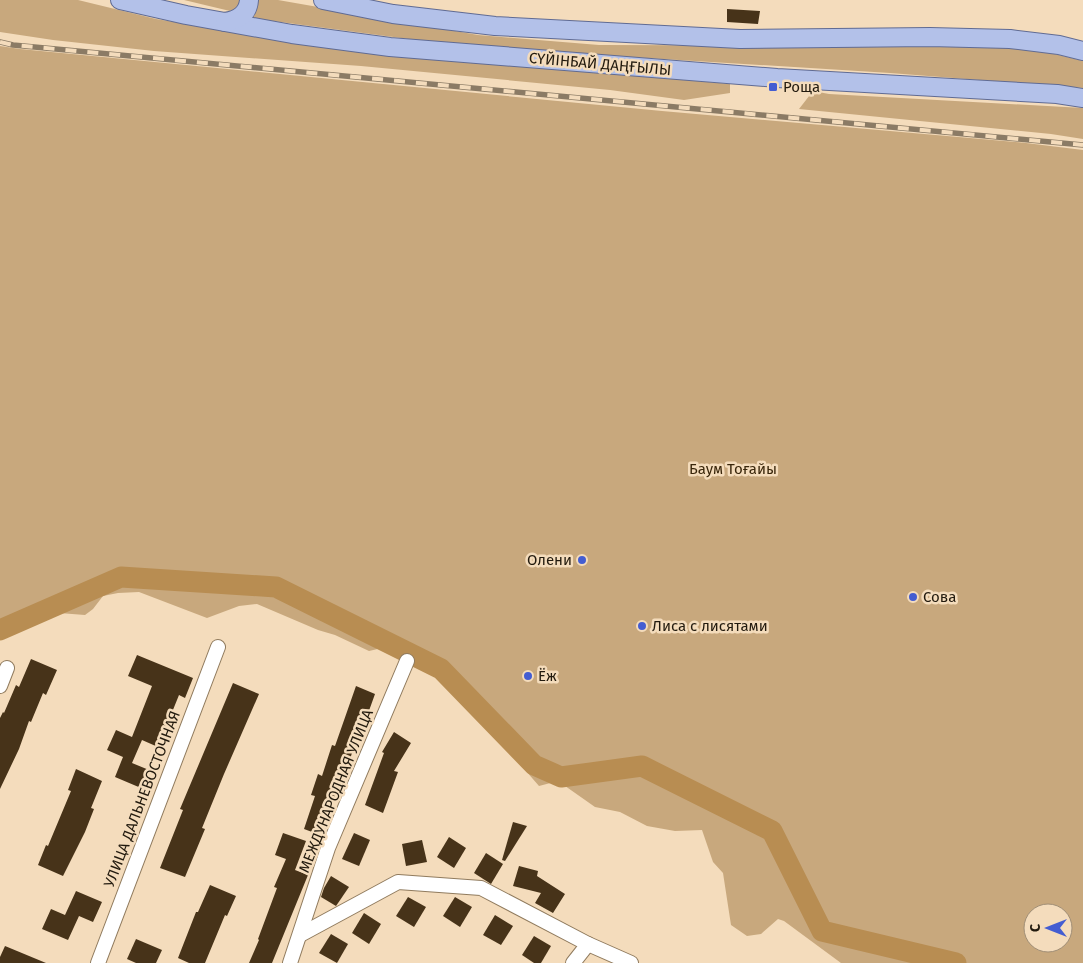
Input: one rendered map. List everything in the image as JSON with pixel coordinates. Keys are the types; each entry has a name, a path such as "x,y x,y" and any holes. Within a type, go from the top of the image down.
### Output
{"main road":[{"name":"СҮЙІНБАЙ ДАҢҒЫЛЫ","path":"120,0 186,15 292,34 390,47 776,78 1057,94 1083,98"},
{"path":"225,22 236,20 245,14 249,0"},
{"name":"СҮЙІНБАЙ ДАҢҒЫЛЫ","path":"323,0 393,14 495,26 740,39 1010,38 1059,45 1083,52"}],"street":[{"name":"УЛИЦА ДАЛЬНЕВОСТОЧНАЯ","path":"98,963 218,646"},
{"name":"МЕЖДУНАРОДНАЯ УЛИЦА","path":"290,963 328,848 407,661"},
{"path":"0,686 7,668"},
{"path":"300,936 398,882 481,888 588,944 631,963"},
{"path":"573,963 588,944"}],"green space":[{"path":"0,0 78,0 156,19 264,37 453,58 730,84 730,93 684,100 610,90 361,66 154,51 53,40 0,32"},
{"path":"184,0 242,0 240,8 230,11"},
{"path":"257,0 278,0 478,35 599,45 1023,46 1083,61 1083,88 890,73 469,47 251,18"},
{"name":"Баум Тоғайы","path":"0,46 662,111 1026,143 1083,150 1083,963 841,963 784,921 778,919 761,934 747,936 731,925 723,873 713,862 702,830 675,831 647,826 620,812 595,807 558,781 539,786 466,702 457,684 441,668 399,644 369,651 335,635 318,630 257,604 239,606 207,618 139,592 103,596 93,609 85,615 33,611 0,625"},
{"path":"813,91 829,94 1083,108 1083,139 1051,134 799,109"}],"building":[{"path":"727,9 760,11 758,24 727,22"},
{"path":"137,655 193,678 185,698 179,695 158,747 142,740 132,763 149,770 141,788 115,777 123,757 107,750 116,730 132,737 152,686 128,676"},
{"path":"31,659 57,670 46,695 43,693 31,722 29,721 19,749 0,789 0,718 16,685 19,687"},
{"path":"233,683 259,694 202,828 205,829 185,877 160,868 183,810 180,809"},
{"path":"356,686 375,694 356,747 354,746 346,773 342,772 323,836 304,829 315,796 311,795 318,774 322,776 332,745 335,746"},
{"path":"394,732 411,743 394,771 398,772 383,813 365,805 384,753 382,752"},
{"path":"76,769 102,781 91,808 94,809 85,832 63,876 38,865 71,791 68,790"},
{"path":"513,822 527,826 505,861 502,860"},
{"path":"283,833 306,841 295,870 308,875 272,963 249,963 277,888 274,887 286,859 275,855"},
{"path":"354,833 370,840 359,866 342,859"},
{"path":"449,837 466,848 454,868 437,857"},
{"path":"422,840 427,862 406,866 402,844"},
{"path":"486,853 503,864 491,884 474,873"},
{"path":"519,866 538,871 537,876 565,894 553,913 535,903 541,893 513,886"},
{"path":"331,876 349,887 336,906 321,897"},
{"path":"210,885 236,896 227,916 225,915 205,963 189,963 178,958 196,912 198,912"},
{"path":"76,891 102,902 93,922 79,916 68,940 42,929 51,909 65,915"},
{"path":"408,897 426,907 414,927 396,916"},
{"path":"455,897 472,907 460,927 443,916"},
{"path":"364,913 381,924 369,944 352,933"},
{"path":"495,915 513,926 501,945 483,935"},
{"path":"331,934 348,944 337,963 319,953"},
{"path":"534,936 551,946 541,963 534,963 522,955"},
{"path":"136,939 162,950 156,963 136,963 127,959"},
{"path":"5,946 46,963 0,963 0,957"}],"waterway":[{"path":"0,630 121,577 276,587 441,669 534,765 561,777 642,766 772,831 822,931 956,963"}],"railway":[{"path":"0,42 13,45 1083,145"}],"place":[{"name":"Роща","path":"773,87"},
{"name":"Олени","path":"582,560"},
{"name":"Сова","path":"913,597"},
{"name":"Лиса с лисятами","path":"642,626"},
{"name":"Ёж","path":"528,676"}]}
